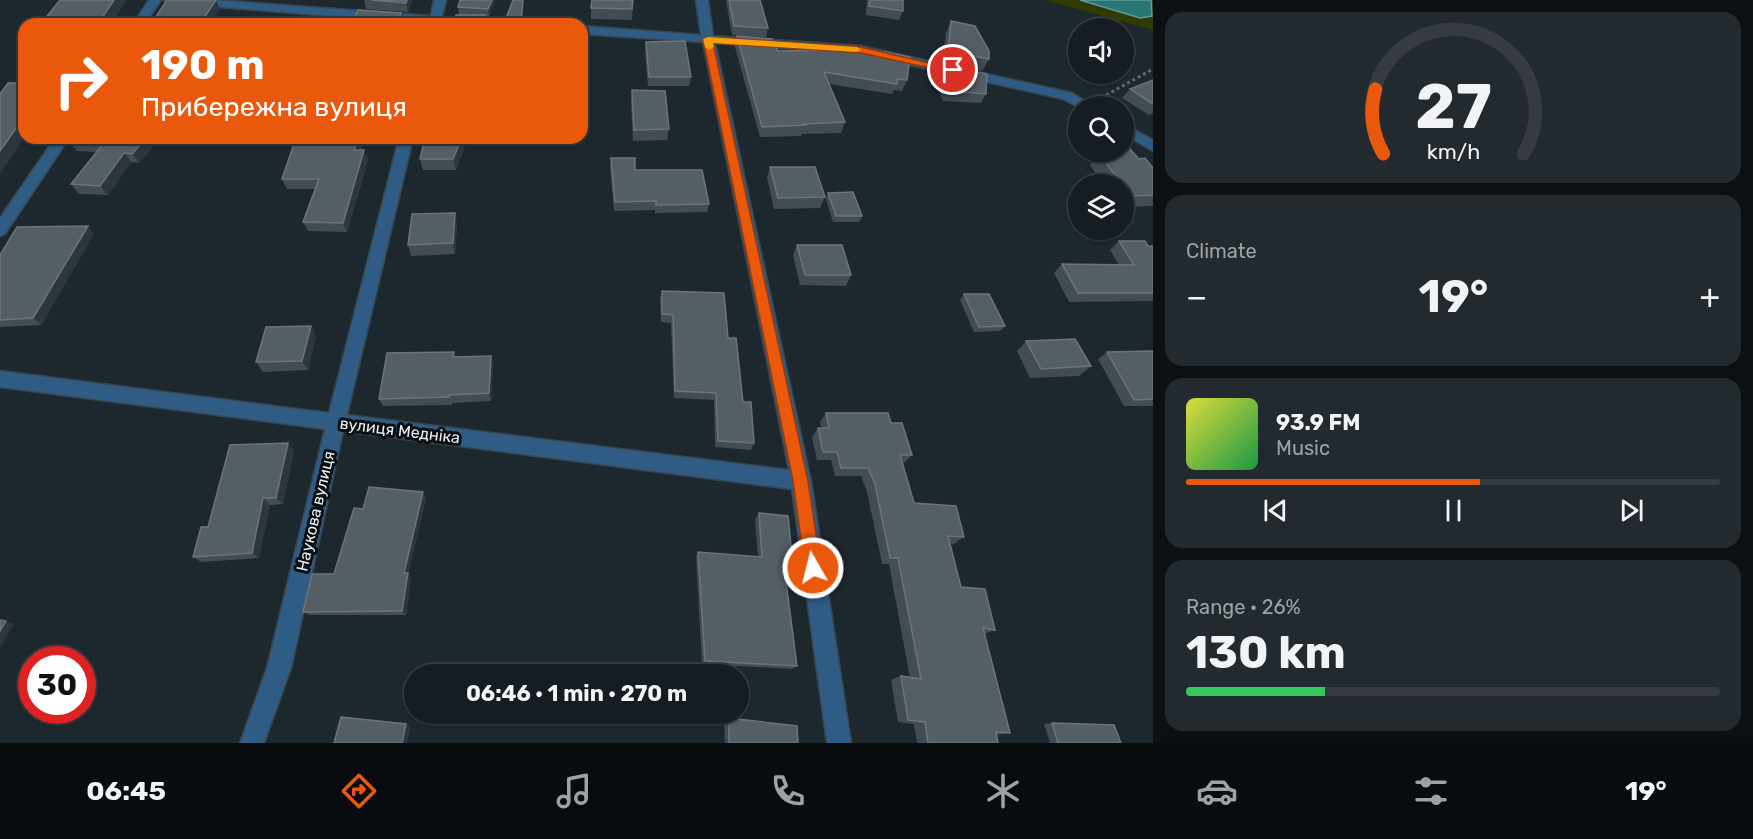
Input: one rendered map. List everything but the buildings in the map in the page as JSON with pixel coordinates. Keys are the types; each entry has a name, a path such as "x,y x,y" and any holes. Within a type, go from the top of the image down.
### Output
{"street":[{"path":"143,18 155,0"},
{"path":"169,0 387,18"},
{"path":"436,18 440,0"},
{"path":"702,0 708,39 801,481 839,743"},
{"path":"588,30 861,50 1068,97"},
{"path":"1134,134 1153,146"},
{"path":"0,230 58,144"},
{"name":"Наукова вулиця","path":"252,743 279,668 336,422 405,144"},
{"name":"вулиця Медніка","path":"0,379 801,481"}],"path":[{"path":"1104,96 1153,69"}],"shaded area":[{"path":"1044,0 1153,0 1153,30 1134,25 1134,18 1109,18"},
{"path":"1080,0 1151,0 1152,16 1140,18"}],"slow traffic":[{"path":"709,47 708,39 857,50"}],"route":[{"path":"813,568 801,481 708,39 861,50 953,70"}]}
